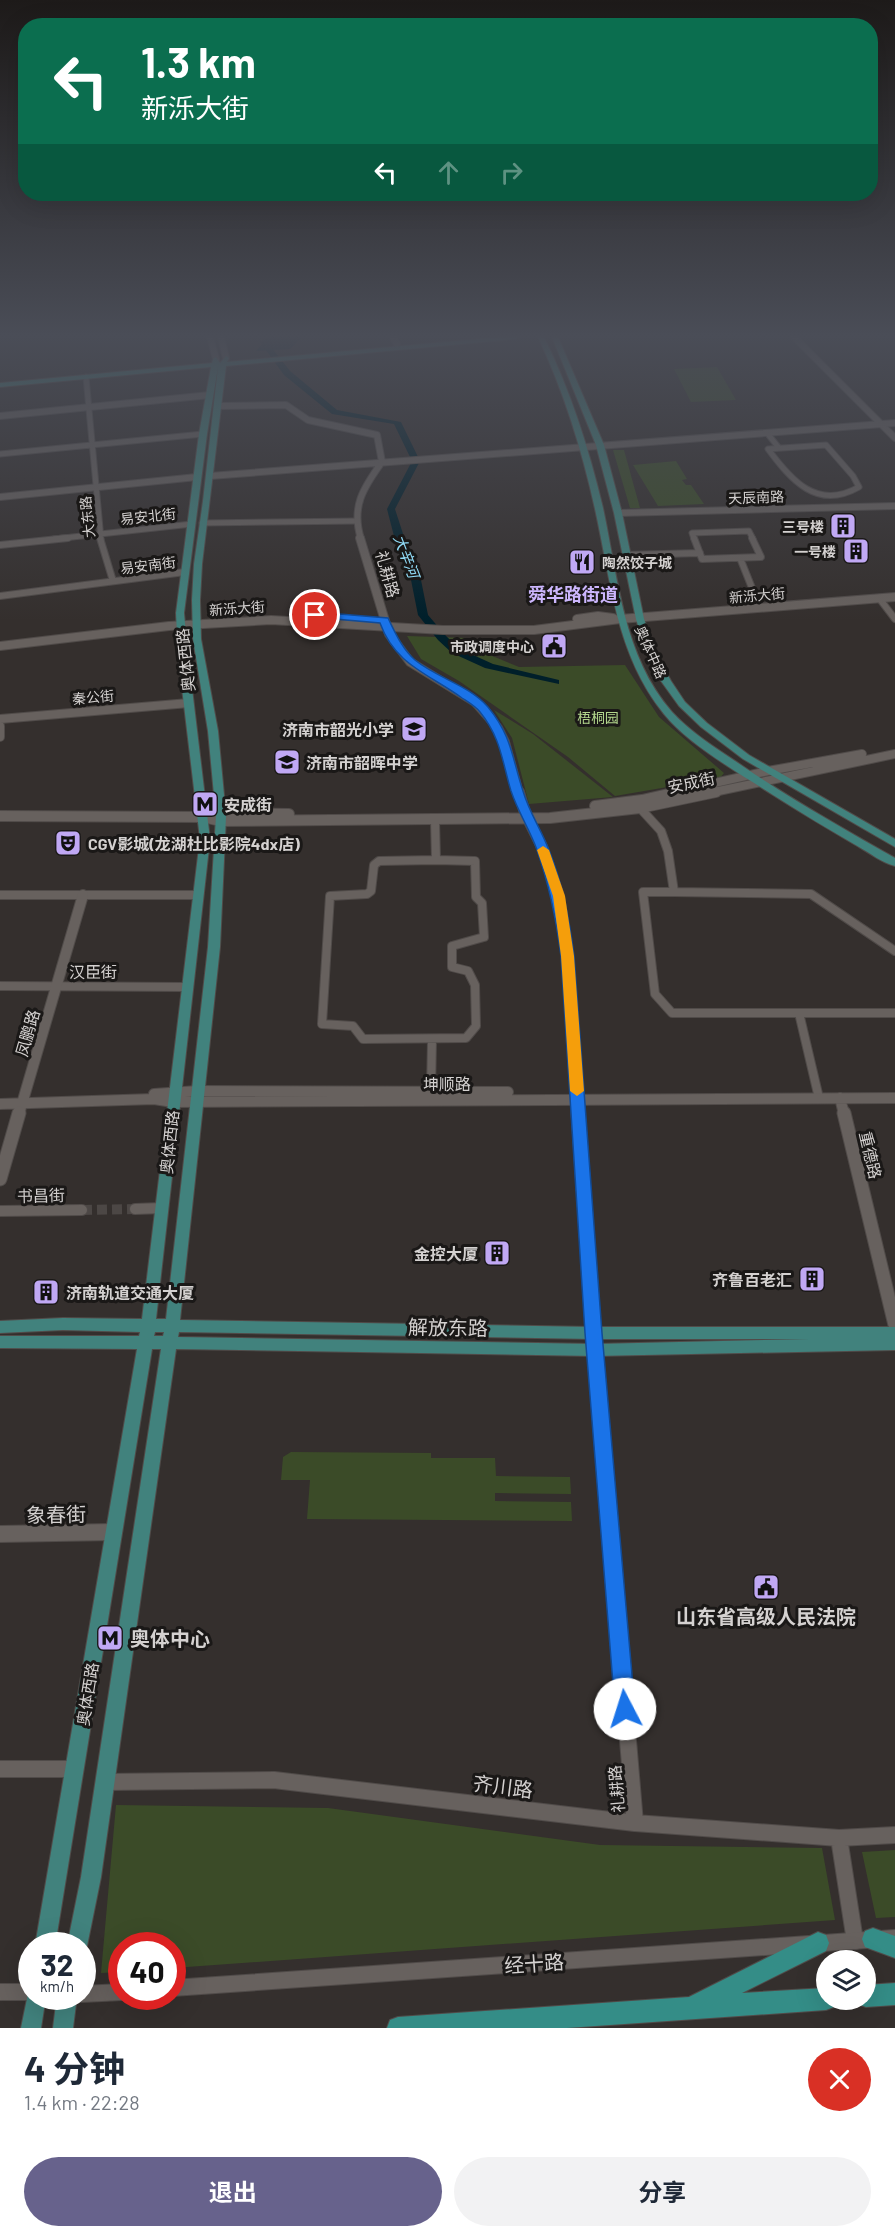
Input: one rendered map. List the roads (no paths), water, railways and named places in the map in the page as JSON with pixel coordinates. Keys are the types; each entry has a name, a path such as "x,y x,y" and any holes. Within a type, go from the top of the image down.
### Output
{"highway":[{"path":"864,1940 895,1947"},
{"path":"690,2008 818,1943"},
{"path":"876,1995 895,1994"},
{"path":"398,2028 816,2000"}],"main road":[{"name":"奥体西路","path":"81,1932 91,1877 170,1335 214,947 221,817 213,731 197,639 197,621 198,564 216,432"},
{"name":"奥体中路","path":"577,432 599,508 621,619 632,652 645,680 669,714 730,764 895,863"},
{"name":"奥体中路","path":"594,432 618,513 640,619 652,655 682,704 704,725 768,771 895,844"},
{"name":"奥体西路","path":"47,1932 147,1335 205,839 181,622 185,572 203,434"},
{"name":"解放东路","path":"0,1327 63,1324 147,1335"},
{"name":"解放东路","path":"0,1342 147,1335 895,1333"},
{"name":"解放东路","path":"170,1335 595,1350 895,1344"},
{"path":"31,2028 34,2010"},
{"path":"63,2028 65,2010"}],"street":[{"name":"大东路","path":"92,432 99,534 113,581"},
{"path":"369,432 377,435 382,462"},
{"path":"210,476 784,432"},
{"path":"767,433 779,448"},
{"path":"0,454 203,434"},
{"path":"826,445 853,476 859,487 839,494 825,495 804,491 797,486 768,449 779,448 826,445"},
{"name":"礼耕路","path":"382,462 367,482 359,499 357,521 389,634 410,662 476,702 498,728 505,742 526,816 542,847 559,896 568,956 593,1333 635,1823"},
{"path":"0,497 197,477"},
{"path":"825,495 832,507"},
{"name":"天辰南路","path":"618,513 895,506"},
{"path":"202,524 357,521"},
{"name":"易安北街","path":"0,545 192,524"},
{"path":"749,531 760,557 702,559 700,553 692,532 749,531"},
{"path":"627,555 700,553"},
{"path":"740,558 760,608"},
{"name":"易安南街","path":"0,596 185,572"},
{"name":"新泺大街","path":"411,625 508,624 598,616 640,619 895,597"},
{"path":"879,598 895,619"},
{"name":"新泺大街","path":"0,639 197,621 273,620 411,625 457,631 598,624 621,619"},
{"name":"新泺大街","path":"0,646 181,622"},
{"name":"秦公街","path":"0,719 189,703"},
{"path":"0,726 0,737"},
{"path":"751,776 895,748"},
{"name":"安成街","path":"221,817 435,820 640,808 895,754"},
{"name":"安成街","path":"0,816 526,816 642,800 751,776"},
{"path":"640,808 661,831 668,851 674,892"},
{"path":"435,820 436,860"},
{"path":"436,860 475,861 476,897 482,903 484,937 452,946 452,967 468,971 475,985 476,1026 466,1038 363,1039 353,1026 322,1024 330,896 367,894 371,891 374,865 379,861 436,860"},
{"path":"895,951 811,894 643,892 655,994 672,1013 895,1013"},
{"path":"0,895 198,895"},
{"name":"凤鹏路","path":"0,1179 83,895"},
{"name":"汉臣街","path":"0,986 187,987"},
{"path":"800,1013 818,1095"},
{"path":"431,1092 432,1039"},
{"name":"坤顺路","path":"197,1096 818,1095 895,1091"},
{"name":"坤顺路","path":"0,1099 23,1101 154,1099 197,1096 431,1092 577,1095"},
{"name":"坤顺路","path":"818,1095 840,1098 895,1098"},
{"name":"重德路","path":"840,1098 895,1325"},
{"name":"坤顺路","path":"0,1104 23,1101"},
{"path":"135,1209 162,1208"},
{"name":"书昌街","path":"0,1211 82,1210"},
{"name":"象春街","path":"0,1534 113,1532"},
{"path":"0,1769 75,1769"},
{"name":"齐川路","path":"105,1782 274,1780 635,1823 838,1838 895,1835"},
{"path":"838,1838 864,1940"},
{"name":"经十路","path":"186,1987 895,1938"},
{"path":"0,1992 18,1992"}],"waterway":[{"name":"大辛河","path":"402,432 416,461 391,509 400,540 413,565 423,615 456,651 489,666 555,682"}],"tunnel":[{"path":"82,1210 135,1209"}],"place":[{"name":"三号楼","path":"843,526"},
{"name":"一号楼","path":"856,551"},
{"name":"陶然饺子城","path":"582,562"},
{"name":"市政调度中心","path":"554,646"},
{"name":"济南市韶光小学","path":"414,729"},
{"name":"济南市韶晖中学","path":"287,762"},
{"name":"安成街","path":"205,804"},
{"name":"CGV影城(龙湖杜比影院4dx店)","path":"68,843"},
{"name":"金控大厦","path":"497,1253"},
{"name":"齐鲁百老汇","path":"812,1279"},
{"name":"济南轨道交通大厦","path":"46,1292"},
{"name":"山东省高级人民法院","path":"766,1587"},
{"name":"奥体中心","path":"110,1638"}],"district":[{"name":"舜华路街道","path":"573,594"}],"park label":[{"name":"梧桐园","path":"598,717"}]}
